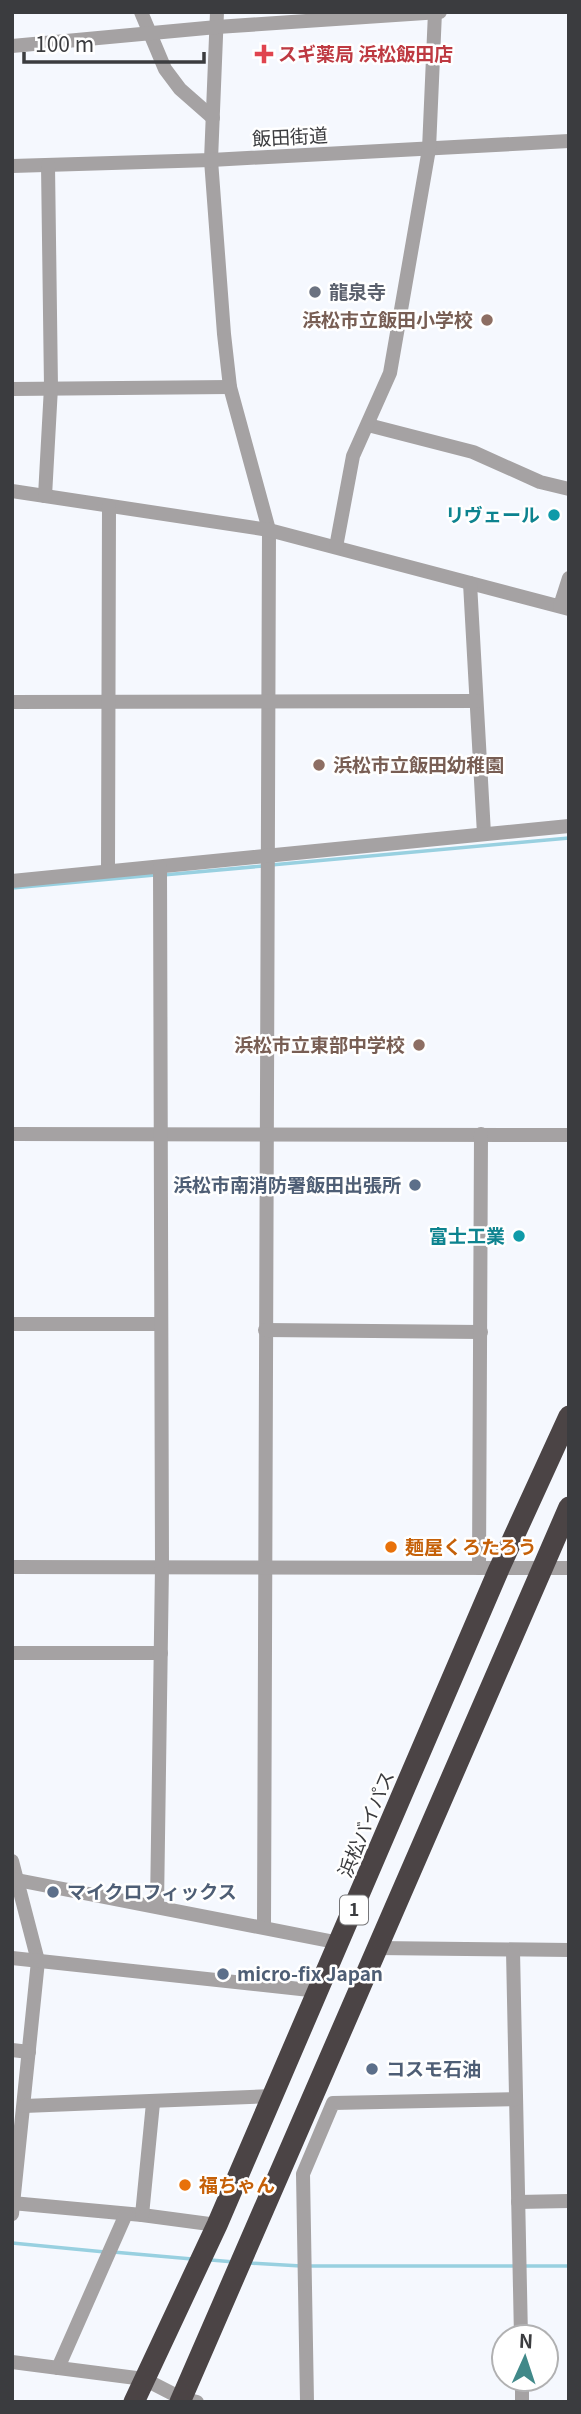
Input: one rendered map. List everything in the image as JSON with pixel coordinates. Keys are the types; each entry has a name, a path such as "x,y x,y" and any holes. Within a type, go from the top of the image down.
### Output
{"highway":[{"name":"浜松バイパス","path":"134,2402 217,2225 340,1942 489,1568 569,1416"},
{"name":"1","path":"186,2401 377,1948 569,1507"}],"street":[{"path":"141,12 165,69 180,89 213,118"},
{"path":"217,12 211,160 224,334 230,387 269,530 264,1926"},
{"path":"12,46 216,27 437,12 429,149 390,373 353,456 336,547"},
{"name":"飯田街道","path":"12,166 211,160 569,141"},
{"path":"45,496 51,387 48,165"},
{"path":"12,388 230,387"},
{"path":"368,425 473,452 540,482 569,489"},
{"path":"12,491 269,530 565,608 569,578"},
{"path":"108,871 109,506"},
{"path":"470,583 484,834"},
{"path":"12,702 476,701"},
{"path":"12,881 569,825"},
{"path":"157,1906 162,1566 160,867"},
{"path":"12,1134 569,1135"},
{"path":"481,1134 481,1332 489,1568"},
{"path":"12,1325 161,1324"},
{"path":"265,1330 481,1332"},
{"path":"12,1567 569,1568"},
{"path":"12,1653 161,1653"},
{"path":"12,1861 38,1961 24,2106 17,2127 13,2206 142,2215 217,2225"},
{"path":"15,1880 340,1942"},
{"path":"377,1948 569,1950"},
{"path":"513,1951 521,2323"},
{"path":"12,1958 318,1991"},
{"path":"12,2050 29,2052"},
{"path":"24,2106 153,2103 273,2096"},
{"path":"307,2402 303,2174 333,2103 516,2099"},
{"path":"142,2215 153,2103"},
{"path":"518,2202 569,2201"},
{"path":"58,2368 126,2214"},
{"path":"12,2362 144,2379 186,2401"}],"waterway":[{"path":"271,865 569,838"},
{"path":"163,875 263,866"},
{"path":"12,888 155,875"},
{"path":"12,2243 105,2252"},
{"path":"113,2252 192,2259"},
{"path":"211,2260 234,2262"},
{"path":"249,2263 301,2266"},
{"path":"308,2266 514,2266"},
{"path":"522,2266 569,2266"}],"place":[{"name":"スギ薬局 浜松飯田店","path":"264,54"},
{"name":"龍泉寺","path":"315,292"},
{"name":"浜松市立飯田小学校","path":"487,320"},
{"name":"リヴェール","path":"554,515"},
{"name":"浜松市立飯田幼稚園","path":"319,765"},
{"name":"浜松市立東部中学校","path":"419,1045"},
{"name":"浜松市南消防署飯田出張所","path":"415,1185"},
{"name":"富士工業","path":"519,1236"},
{"name":"麺屋くろたろう","path":"391,1547"},
{"name":"マイクロフィックス","path":"53,1892"},
{"name":"micro-fix Japan","path":"223,1974"},
{"name":"コスモ石油","path":"372,2069"},
{"name":"福ちゃん","path":"185,2185"}]}
